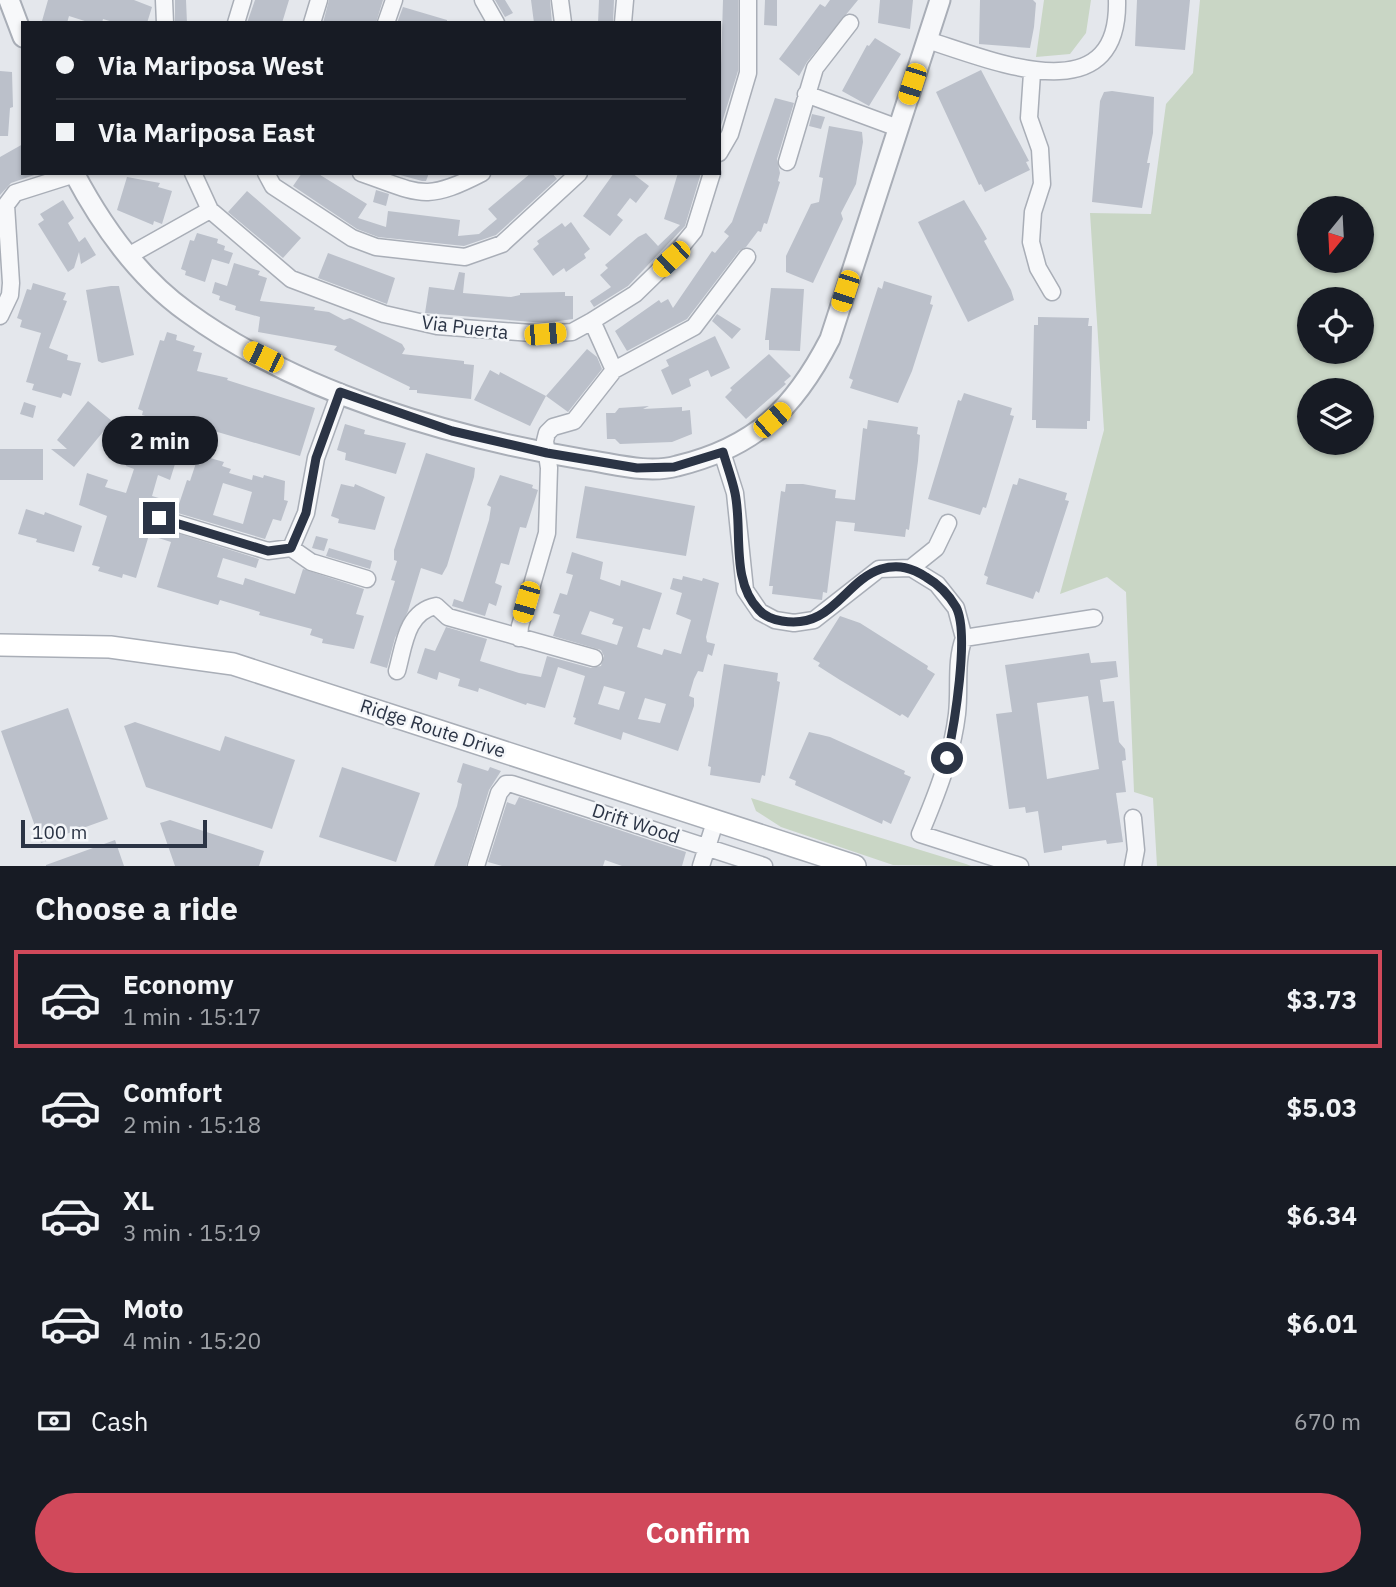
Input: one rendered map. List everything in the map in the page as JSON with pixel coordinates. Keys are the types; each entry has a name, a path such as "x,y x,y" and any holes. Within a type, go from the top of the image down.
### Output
{"main road":[{"name":"Ridge Route Drive","path":"0,645 110,647 233,664 855,866"}],"street":[{"path":"9,0 21,32"},
{"path":"164,0 164,21"},
{"path":"237,21 243,0"},
{"path":"313,21 319,0"},
{"path":"387,21 394,0"},
{"path":"483,0 495,21"},
{"path":"560,0 563,21"},
{"path":"623,21 625,0"},
{"path":"721,150 730,134 748,73 748,0"},
{"path":"76,175 100,221 128,256 184,311 238,345 340,392 452,431 547,453 637,468 674,467 723,452 769,423 786,408 815,368 830,339 940,0"},
{"path":"926,40 1032,73 1084,68 1106,48 1118,21 1117,0"},
{"path":"787,162 815,68 850,23"},
{"path":"1032,73 1030,118 1040,149 1042,184 1033,212 1031,242 1038,268 1052,292"},
{"path":"806,94 898,128"},
{"path":"0,317 11,283 6,205 15,194 72,175"},
{"name":"Via Puerta","path":"194,175 210,210 291,279 384,314 437,326 545,334 572,332 635,294 687,243 711,175"},
{"path":"267,175 272,186 352,238 376,247 465,257 502,244 577,175"},
{"path":"367,175 432,194 449,190 478,175"},
{"path":"128,256 210,210"},
{"path":"519,638 520,625 547,533 547,433 553,427 574,421 614,370 694,327 747,257"},
{"path":"593,321 614,370"},
{"path":"291,548 306,513 316,458 340,392"},
{"path":"723,452 735,493 745,590 760,612 775,620 794,623 814,620 879,569 911,568 937,584 956,608 964,638 959,650 957,714 941,784 920,834 1020,866"},
{"path":"159,518 268,551 291,548 311,562 367,579"},
{"path":"911,568 936,548 948,523"},
{"path":"397,671 412,620 427,608 436,607 448,617 594,658"},
{"path":"964,638 1094,618"},
{"name":"Drift Wood","path":"476,866 499,793 506,784 521,786 764,866"},
{"path":"1133,818 1136,850 1133,866"},
{"path":"701,866 716,819"}],"green space":[{"path":"1044,0 1091,0 1086,33 1070,54 1036,57"},
{"path":"1200,0 1396,0 1396,866 1157,866 1153,798 1134,792 1126,592 1107,577 1060,594 1104,430 1090,213 1151,214 1166,104 1193,73"},
{"path":"751,798 971,866 893,865 781,827 756,811"}],"building":[{"path":"48,0 134,0 152,7 148,21 85,21 69,16 68,21 42,21"},
{"path":"175,0 186,0 187,21 175,21"},
{"path":"255,0 289,0 283,21 248,21"},
{"path":"329,0 383,0 377,21 324,21"},
{"path":"495,0 505,0 513,13 505,17"},
{"path":"531,0 550,0 552,21 534,21"},
{"path":"599,0 614,0 613,21 598,21"},
{"path":"723,0 738,0 738,71 721,126"},
{"path":"765,0 777,0 777,26 764,25"},
{"path":"830,0 858,0 807,62 799,76 779,59 820,4 825,7"},
{"path":"880,0 913,0 910,29 878,23"},
{"path":"980,0 1033,0 1036,3 1030,48 979,44"},
{"path":"1137,0 1190,0 1185,50 1135,46"},
{"path":"403,7 447,20 447,21 398,21"},
{"path":"875,38 901,54 869,106 842,91 867,45"},
{"path":"981,70 1029,161 1026,162 1030,170 985,192 981,184 979,185 936,92"},
{"path":"0,71 12,72 13,107 10,108 8,136 0,136"},
{"path":"1104,92 1154,97 1153,133 1147,163 1150,163 1142,208 1092,202 1100,101"},
{"path":"775,98 794,103 777,159 780,182 767,224 764,223 761,232 758,231 746,247 739,251 687,319 627,351 615,331 659,300 661,303 668,299 673,308 712,251 715,253 729,236 724,232 732,222"},
{"path":"812,114 825,117 821,129 809,126"},
{"path":"829,126 862,132 863,142 856,184 841,213 843,219 813,283 786,272 786,256 811,204 819,202 823,178 819,177"},
{"path":"21,145 21,175 34,175 11,183 0,195 0,157"},
{"path":"301,175 320,175 367,204 358,218 386,227 388,211 460,220 458,236 479,234 497,219 488,209 529,175 554,175 557,179 496,235 464,246 378,237 357,229 293,186"},
{"path":"400,175 428,175 426,181"},
{"path":"613,175 635,175 649,186 636,203 630,198 617,215 623,220 610,236 583,216"},
{"path":"677,175 700,175 685,226 628,286 594,307 590,301 611,287 600,275 608,268 605,265 646,233 658,246 680,225 664,219"},
{"path":"127,177 160,183 158,187 172,191 162,224 154,221 153,225 117,210"},
{"path":"376,190 389,194 386,206 373,202"},
{"path":"247,191 301,238 283,258 228,212"},
{"path":"63,200 74,218 68,223 79,242 85,237 96,255 81,264 79,252 74,268 68,272 38,224 44,220 40,214"},
{"path":"964,200 987,239 984,241 1014,300 968,322 918,222"},
{"path":"571,222 590,249 584,254 586,258 566,272 564,268 553,276 533,249 539,244 537,241 562,223 565,227"},
{"path":"197,233 218,239 217,243 225,246 224,250 233,253 229,264 212,259 205,282 185,275 186,271 181,269 190,240 194,241"},
{"path":"328,253 395,278 387,304 318,278"},
{"path":"234,263 260,271 258,275 267,278 260,301 315,307 314,310 329,312 344,320 350,318 402,344 405,349 402,354 464,361 464,364 474,365 471,399 417,393 417,390 409,390 410,387 334,350 337,346 258,332 260,317 235,310 236,306 219,300 220,296 212,293 215,282 227,286"},
{"path":"459,272 465,273 463,293 511,297 520,293 565,292 565,296 573,296 573,319 545,323 425,313 429,287 454,290"},
{"path":"884,281 932,296 930,304 933,305 912,371 898,403 850,388 853,380 849,378 878,287 882,289"},
{"path":"33,283 66,293 63,300 67,301 49,348 68,355 67,360 81,363 71,396 63,393 61,398 32,390 34,384 26,382 41,333 20,327 22,320 17,318 27,289 31,290"},
{"path":"119,286 134,355 102,363 98,361 86,290"},
{"path":"771,288 804,289 800,351 769,350 769,340 765,340"},
{"path":"717,314 741,329 732,339 712,321"},
{"path":"1038,317 1089,318 1088,326 1092,326 1090,421 1087,421 1087,429 1036,428 1036,420 1032,420 1034,325 1038,325"},
{"path":"167,332 177,335 176,340 195,346 193,351 202,353 197,371 228,378 227,380 315,408 300,456 173,419 167,438 175,440 173,446 180,448 170,480 158,475 152,496 179,504 187,480 190,481 196,463 200,465 203,456 224,462 222,466 231,469 229,473 252,480 253,475 263,478 264,475 285,481 284,500 288,501 281,521 273,519 265,539 161,508 151,511 151,525 259,559 256,568 223,558 217,577 243,585 245,578 295,594 303,569 364,589 356,614 364,616 354,649 322,643 323,639 310,635 312,629 259,615 260,612 220,600 218,605 157,587 171,542 149,535 136,578 123,574 122,578 98,571 100,567 92,565 107,516 79,505 87,473 108,480 105,487 126,493 134,469 126,466 136,434 150,438 155,419 142,415 143,411 138,409 160,340 164,341","holes":["223,483 252,492 243,524 213,515"]},
{"path":"715,336 730,368 711,377 708,370 689,379 691,386 672,395 661,370 669,366 666,360"},
{"path":"587,349 597,357 602,369 568,412 546,396"},
{"path":"769,354 791,376 784,382 786,384 746,419 725,397 732,390 730,388"},
{"path":"490,370 499,375 500,372 546,396 530,426 474,400"},
{"path":"964,393 1012,408 1010,415 1014,416 986,508 983,507 980,515 928,499 958,400 961,401"},
{"path":"88,401 112,421 74,467 51,449 67,449 57,440"},
{"path":"24,402 36,406 33,418 20,414"},
{"path":"649,406 643,409 682,407 682,411 690,410 692,434 672,442 620,444 615,439 607,439 606,413 615,413 619,408"},
{"path":"868,420 918,427 918,461 909,530 906,529 905,537 854,531 855,523 836,521 827,593 823,592 822,600 772,594 773,586 769,586 781,491 785,492 786,484 803,484 836,490 835,498 855,500 863,428 867,429"},
{"path":"345,424 365,430 364,434 406,443 396,474 345,460 346,453 337,450"},
{"path":"0,449 43,449 43,480 0,480"},
{"path":"426,453 475,468 474,477 447,566 442,575 421,568 387,668 370,663 395,581 391,580 397,561 394,560 394,550"},
{"path":"500,475 533,485 532,488 538,490 526,528 520,527 509,565 501,563 495,583 502,586 496,606 489,603 485,616 452,606 454,599 463,602 489,520 491,507 487,505"},
{"path":"1019,478 1067,493 1065,500 1069,501 1039,593 1036,591 1033,599 986,584 988,577 984,575 1013,484 1017,485"},
{"path":"341,484 354,487 355,484 385,497 375,530 338,523 339,519 331,516"},
{"path":"585,486 695,506 686,556 576,538"},
{"path":"26,509 44,515 45,512 82,526 74,552 36,542 37,539 18,534"},
{"path":"316,536 328,539 324,551 312,548"},
{"path":"329,548 372,561 370,569 326,556"},
{"path":"572,552 603,562 600,579 620,586 621,580 662,593 650,630 643,628 637,647 662,655 664,649 681,654 691,620 676,614 682,593 670,589 673,578 682,580 683,576 702,581 703,578 719,583 706,637 707,642 715,644 712,656 708,654 703,672 698,671 694,679 689,696 694,698 694,706 678,751 623,732 621,740 574,724 576,718 573,717 585,676 558,667 545,708 527,703 526,705 479,688 478,692 458,686 460,679 439,672 437,680 417,673 425,648 435,651 446,627 487,639 480,661 519,673 541,677 547,656 591,668 601,666 604,656 601,650 553,636 560,615 553,613 560,593 567,595 573,575 566,573","holes":["590,611 614,619 612,624 623,627 617,645 581,634","604,686 625,692 619,710 598,704","645,698 666,704 660,723 638,719"]},
{"path":"840,616 860,623 928,666 927,669 935,674 908,718 902,714 900,716 840,680 818,666 820,663 813,659"},
{"path":"1089,653 1091,663 1116,661 1118,677 1100,680 1103,702 1114,701 1119,742 1125,749 1126,760 1122,761 1126,792 1116,793 1123,842 1107,844 1106,840 1062,846 1062,850 1044,853 1038,811 1026,813 1025,807 1009,809 996,714 1012,712 1005,665","holes":["1088,696 1099,769 1047,779 1037,703"]},
{"path":"724,664 778,673 777,681 780,682 765,776 762,775 760,783 710,775 711,767 708,766"},
{"path":"68,708 108,819 41,843 1,731"},
{"path":"135,722 220,751 225,736 295,760 272,829 146,787 124,726"},
{"path":"809,732 830,737 905,771 904,774 911,777 891,824 883,820 882,824 795,785 796,781 789,778"},
{"path":"463,763 488,771 490,767 501,771 489,790 466,866 434,866 457,806 462,784 457,782"},
{"path":"342,767 420,793 396,862 319,837"},
{"path":"519,797 686,852 682,866 622,866 605,860 603,866 502,866 488,862 507,802 515,805"},
{"path":"170,820 264,851 259,866 175,866 160,823"},
{"path":"115,840 124,866 46,866 46,865"}],"route":[{"path":"159,518 268,551 291,548 306,513 316,458 340,392 452,431 547,453 637,468 674,467 723,452 735,493 740,529 740,570 745,590 760,612 775,620 794,623 814,620 879,569 898,566 911,568 937,584 956,608 964,638 959,650 957,714 947,758"}]}
